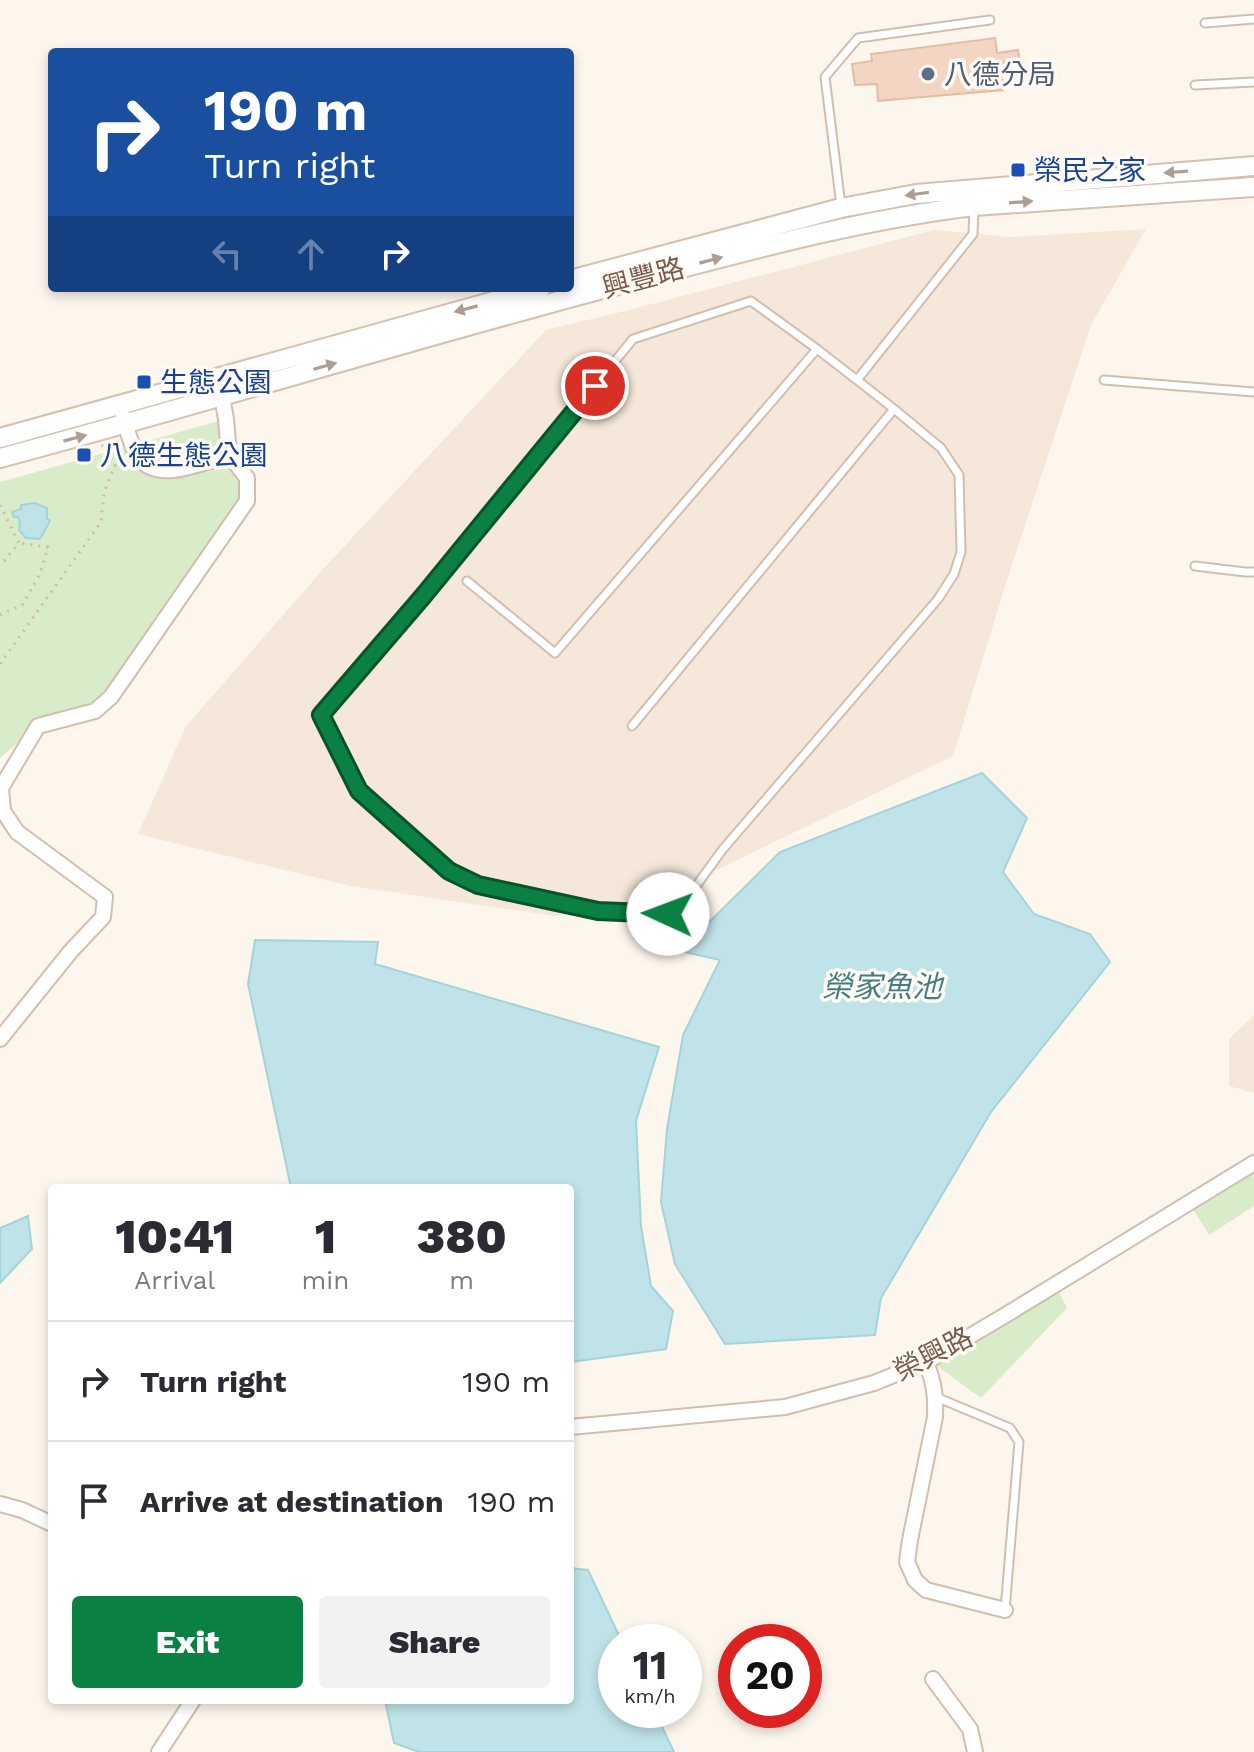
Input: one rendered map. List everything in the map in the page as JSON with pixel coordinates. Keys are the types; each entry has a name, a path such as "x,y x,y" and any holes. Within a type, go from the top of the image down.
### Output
{"main road":[{"name":"興豐路","path":"0,438 120,404 220,386 777,244 937,210 974,198 1254,166"},
{"name":"興豐路","path":"574,279 841,208 916,194 974,198 1254,187"},
{"name":"興豐路","path":"0,458 125,424 220,386 528,292"}],"street":[{"path":"0,1039 71,951 103,917 105,897 17,832 3,811 1,788 38,726 95,711 111,697 247,501 247,478 229,455 220,386"},
{"path":"120,404 138,457 151,470 169,472 229,455"},
{"name":"榮興路","path":"574,1427 785,1407 874,1383 926,1362 1254,1163"},
{"path":"926,1362 934,1382 935,1417 907,1562 915,1580 926,1590 1005,1610"},
{"path":"0,1504 48,1522"},
{"path":"933,1679 970,1729 975,1752"},
{"path":"159,1752 190,1704"}],"lane":[{"path":"1205,23 1254,19"},
{"path":"841,208 825,77 858,38 990,20"},
{"path":"1195,85 1254,82"},
{"path":"857,380 973,234 974,198"},
{"path":"751,301 857,380 941,448 959,475 961,552 954,574 938,599 723,849 696,886 668,914 598,911 478,885 449,871 359,791 321,715 424,595 633,339 751,301"},
{"path":"467,581 555,653 817,349"},
{"path":"1104,380 1254,392"},
{"path":"632,726 894,409"},
{"path":"1195,566 1254,572"},
{"path":"936,1397 1010,1428 1019,1442 1005,1610"}],"path":[{"path":"0,664 101,522 104,493 115,465 100,442"},
{"path":"0,505 19,543"},
{"path":"0,563 19,543"},
{"path":"0,615 22,605 40,574 48,547 19,543"}],"shaded area":[{"path":"1146,229 1091,325 953,756 654,900 555,916 350,886 138,834 186,726 325,567 546,330 934,230 1011,237"},
{"path":"1254,1015 1254,1093 1229,1086 1229,1039"}],"green space":[{"path":"226,419 247,501 111,697 38,725 0,758 0,482"},
{"path":"1254,1170 1254,1206 1209,1235 1193,1209"},
{"path":"1058,1290 1067,1308 981,1398 933,1363"}],"water":[{"path":"34,503 47,508 50,521 40,539 26,538 19,530 18,517 14,517 12,512 21,509 21,505"},
{"name":"榮家魚池","path":"982,773 1027,818 1003,872 1034,914 1090,934 1110,962 991,1112 881,1298 875,1335 725,1344 675,1264 661,1202 667,1129 683,1035 720,960 680,951 780,852"},
{"path":"255,940 378,942 375,964 659,1047 636,1121 641,1226 651,1286 673,1311 666,1349 574,1361 574,1184 290,1184 248,984"},
{"path":"28,1216 32,1249 0,1283 0,1228"},
{"path":"574,1568 588,1570 614,1624 598,1624 598,1728 663,1728 674,1752 419,1752 394,1743 386,1704 574,1704"}],"building":[{"name":"八德分局","path":"995,38 997,53 1018,50 1020,62 1001,63 1003,90 878,101 877,84 855,85 852,64 872,61 871,54"}],"place":[{"name":"八德分局","path":"928,74"},
{"name":"榮民之家","path":"1018,170"},
{"name":"生態公園","path":"144,382"},
{"name":"八德生態公園","path":"84,455"}],"route":[{"path":"595,386 321,715 359,791 449,871 478,885 598,911 668,914"}]}
